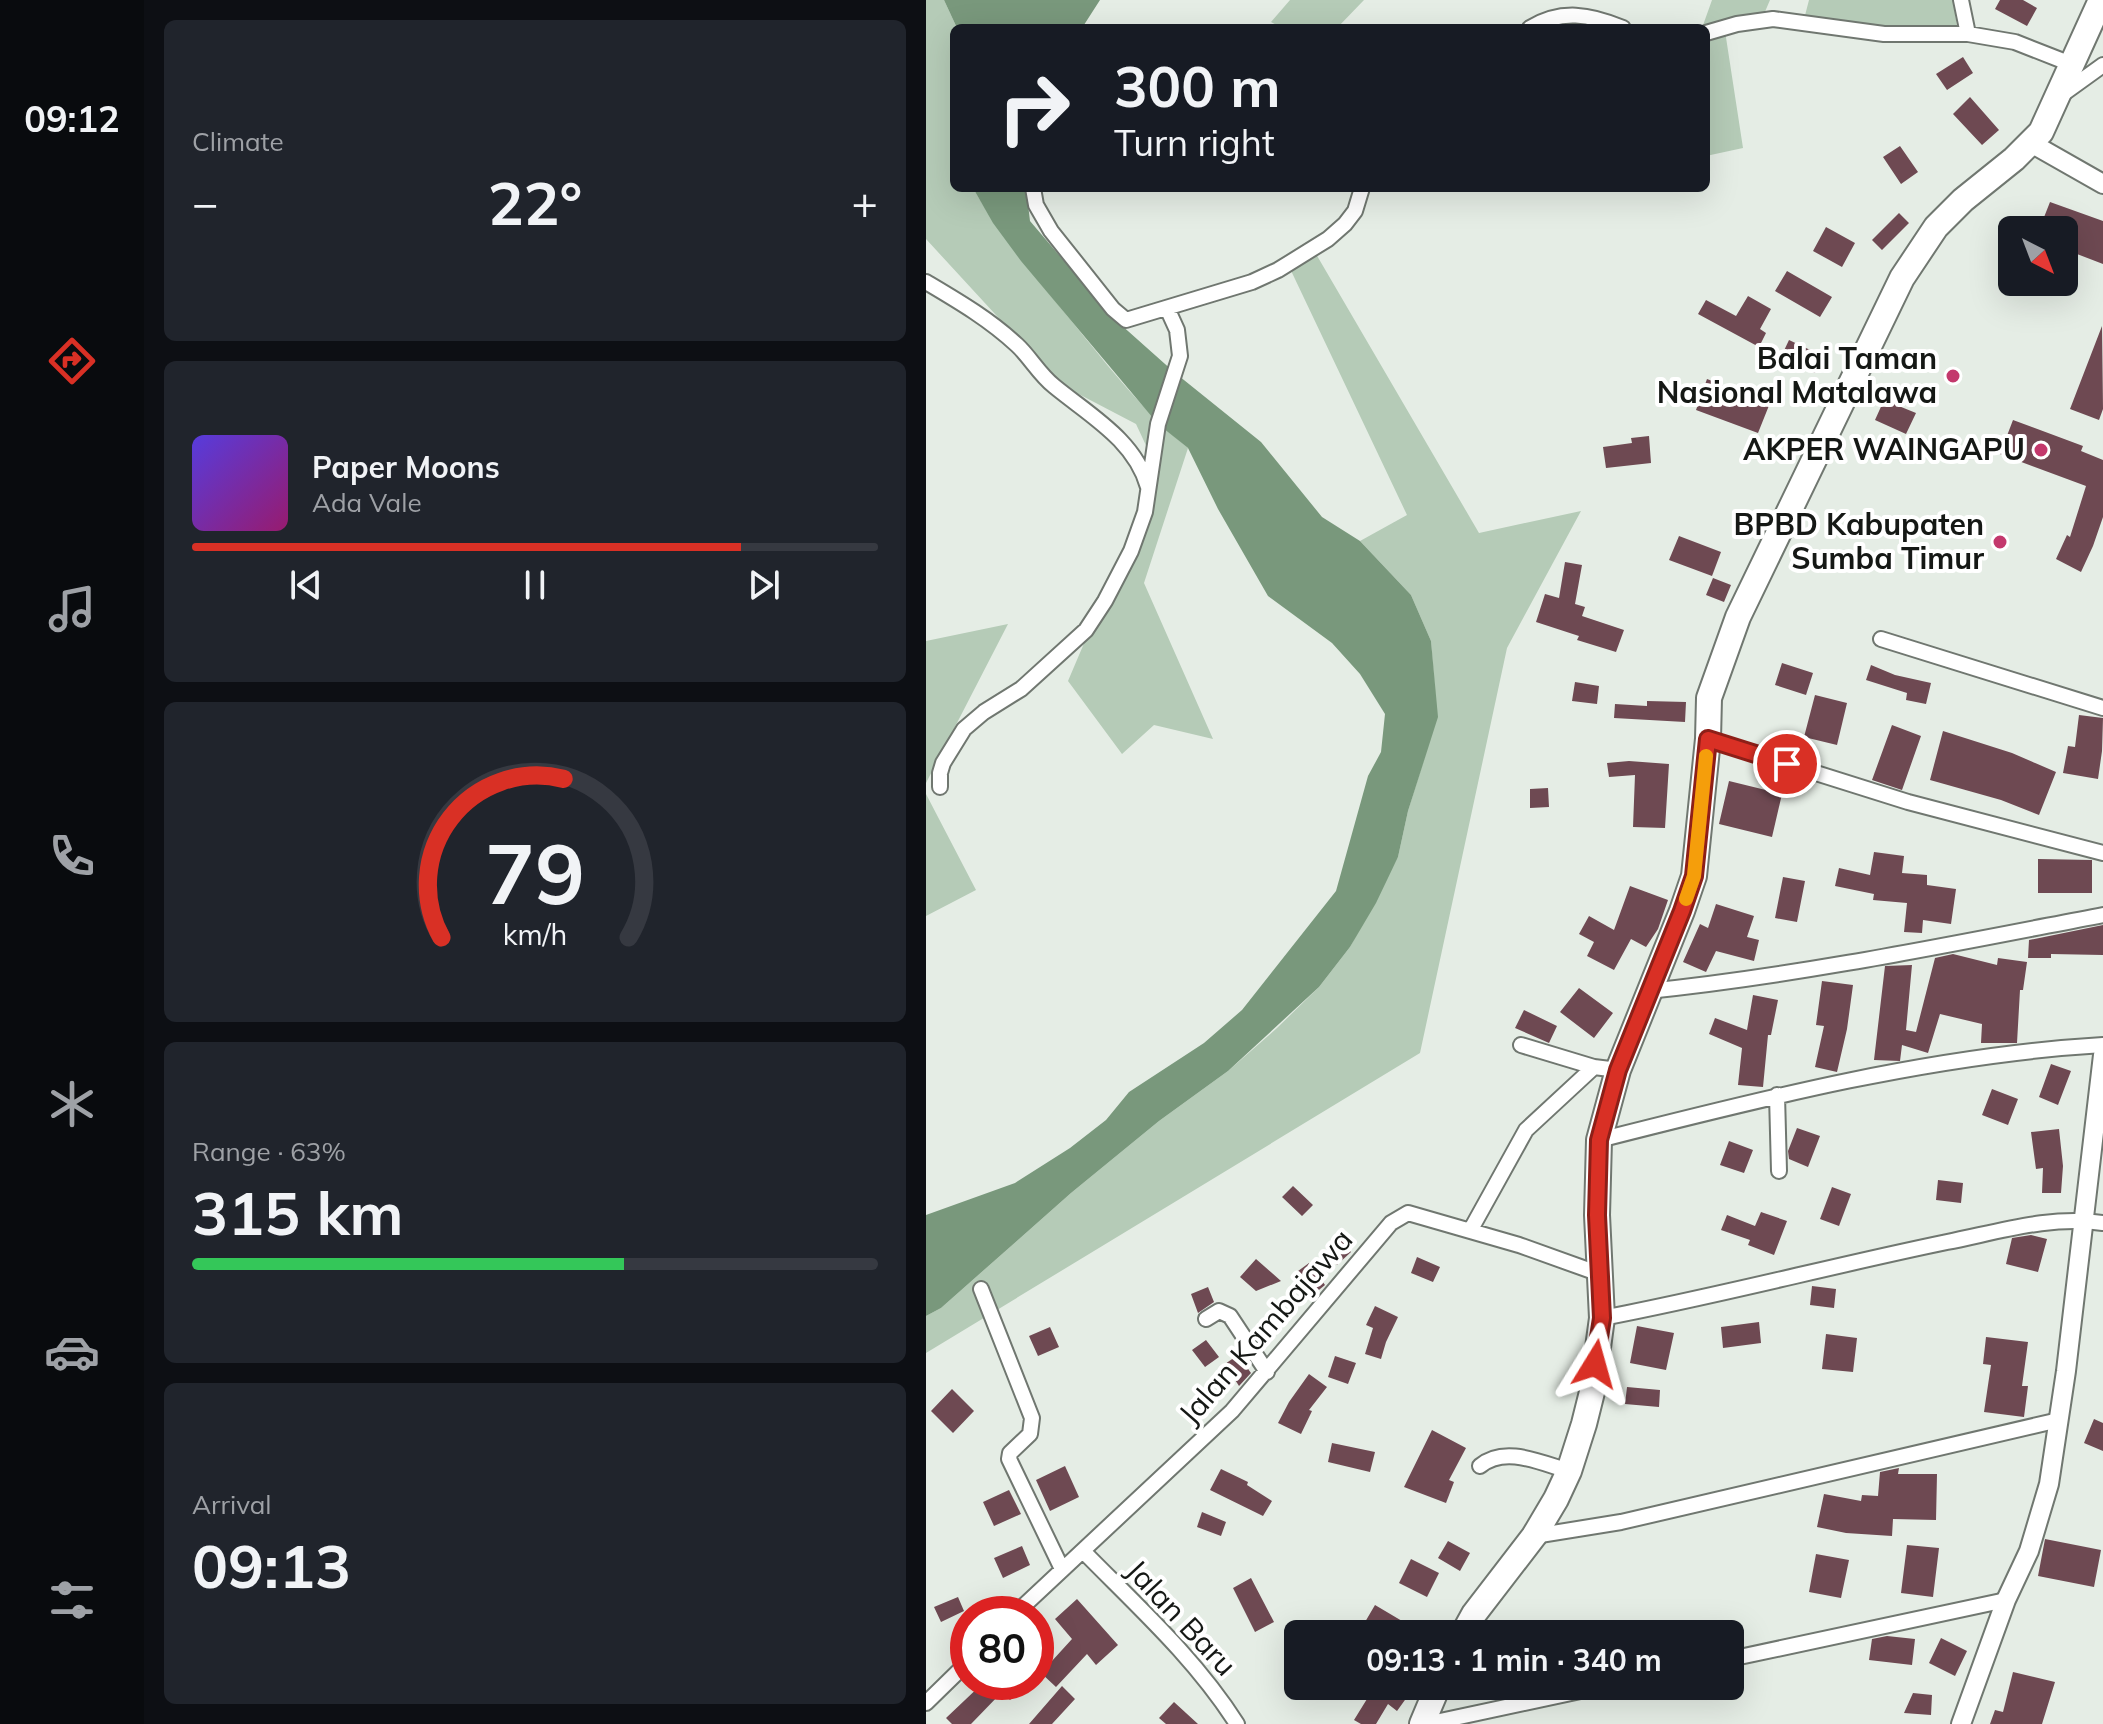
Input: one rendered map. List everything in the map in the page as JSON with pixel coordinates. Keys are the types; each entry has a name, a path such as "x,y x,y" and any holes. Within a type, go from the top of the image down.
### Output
{"highway":[{"path":"1471,1620 1534,1536 1556,1499 1569,1471 1592,1392 1602,1318 1597,1181 1606,1068 1648,991 1694,876 1708,739 1709,698 1738,617 1902,278 1936,227 2041,132 2101,0"},
{"path":"1424,1724 1433,1700"}],"street":[{"path":"1961,0 1968,34"},
{"path":"1538,24 1555,16 1579,14 1610,24"},
{"path":"1710,32 1773,19 1884,34 1968,34 2015,42 2071,64"},
{"path":"2056,99 2103,65"},
{"path":"2031,143 2103,184"},
{"path":"1032,192 1041,217 1121,317 1132,320 1252,282 1298,258 1345,224 1355,211 1361,192"},
{"path":"926,282 1000,329 1052,384 1113,434 1139,465 1149,491"},
{"path":"940,787 943,763 964,729 984,712 1021,689 1086,630 1131,551 1145,512 1158,424 1180,356 1177,330 1167,308"},
{"path":"1881,639 2103,708"},
{"path":"1708,739 1908,802 2103,853"},
{"path":"1648,991 1737,982 1853,963 2103,915"},
{"path":"1521,1045 1606,1068"},
{"path":"1599,1140 1777,1095 2029,1049 2103,1045"},
{"path":"1961,1724 2006,1600 2029,1551 2049,1484 2103,1055"},
{"path":"1470,1231 1526,1130 1606,1068"},
{"path":"1777,1095 1779,1171"},
{"name":"Jalan Kambajawa","path":"1034,1596 1222,1422 1333,1294 1365,1252 1400,1216 1408,1213 1566,1260 1600,1274"},
{"path":"1602,1318 2051,1221 2103,1223"},
{"path":"981,1289 1032,1418 1030,1434 1010,1453 1009,1459 1062,1569"},
{"path":"1206,1319 1219,1311 1230,1316 1267,1372"},
{"path":"1534,1536 1621,1522 2059,1420"},
{"path":"1480,1466 1489,1459 1509,1455 1569,1471"},
{"name":"Jalan Baru","path":"1083,1551 1164,1632 1207,1682 1237,1724"},
{"path":"1744,1656 2006,1600"},
{"path":"926,1703 950,1680"},
{"path":"1424,1724 1538,1700"}],"shaded area":[{"path":"926,0 944,0 955,24 950,24 950,192 976,192 1016,252 1108,365 1154,417 1188,448 1144,583 1213,739 1154,725 1122,754 1068,681 1085,641 1138,549 1157,469 1136,424 1048,378 1028,350 926,239"},
{"path":"944,0 1100,0 1085,24 955,24"},
{"path":"1290,0 1364,0 1341,24 1271,22"},
{"path":"1712,0 1770,0 1761,21 1725,31 1743,148 1710,155 1710,24 1703,24"},
{"path":"1809,0 1953,0 1959,39 1802,27"},
{"path":"975,192 1026,192 1030,221 1110,315 1174,372 1261,442 1322,517 1360,541 1411,595 1431,641 1438,717 1408,811 1398,857 1350,947 1319,987 1228,1071 1159,1121 1071,1193 941,1308 926,1316 926,1215 1015,1183 1070,1148 1106,1120 1129,1092 1204,1043 1242,1010 1336,891 1368,776 1381,752 1385,714 1360,674 1332,643 1268,596 1218,509 1188,448 1158,424 1021,261"},
{"path":"1309,242 1479,533 1581,511 1507,648 1420,1053 926,1353 926,1316 941,1308 1071,1193 1159,1121 1228,1071 1319,987 1350,947 1398,857 1408,811 1437,717 1431,641 1411,595 1360,541 1407,515 1285,258"},
{"path":"1008,624 926,783 926,641"},
{"path":"926,794 976,890 926,916"}],"building":[{"path":"2000,0 2023,0 2037,8 2027,26 1995,9"},
{"path":"1963,57 1973,73 1947,90 1936,74"},
{"path":"1970,97 1999,130 1982,145 1953,114"},
{"path":"1900,146 1918,172 1901,184 1883,157"},
{"path":"2050,202 2103,221 2103,264 2078,254 2078,216 2044,216"},
{"path":"1899,213 1909,223 1882,250 1872,240"},
{"path":"1826,227 1855,243 1842,267 1813,251"},
{"path":"1787,271 1832,297 1820,317 1775,291"},
{"path":"1748,296 1771,309 1760,329 1766,333 1759,347 1698,314 1706,300 1736,316"},
{"path":"2102,326 2103,409 2099,420 2070,409"},
{"path":"1789,340 1823,356 1815,373 1781,357"},
{"path":"1707,379 1770,403 1758,433 1696,410"},
{"path":"1884,400 1916,413 1906,434 1875,420"},
{"path":"2013,420 2083,446 2081,451 2103,460 2103,517 2081,572 2056,559 2067,535 2070,537 2086,486 2000,454"},
{"path":"1649,436 1651,463 1606,468 1603,447 1632,443 1631,438"},
{"path":"1679,536 1721,552 1712,576 1669,560"},
{"path":"1565,562 1582,565 1575,604 1585,607 1582,616 1624,630 1616,652 1577,640 1579,636 1536,622 1545,594 1559,598"},
{"path":"1713,578 1731,585 1724,602 1706,595"},
{"path":"1782,663 1813,673 1806,695 1775,685"},
{"path":"1871,665 1895,675 1931,683 1926,704 1906,700 1907,693 1866,680"},
{"path":"1575,682 1599,686 1597,704 1572,701"},
{"path":"1815,695 1847,703 1837,745 1804,737"},
{"path":"1647,701 1686,702 1685,722 1614,718 1615,704 1647,706"},
{"path":"2079,715 2103,718 2098,779 2063,773 2068,746 2075,747"},
{"path":"1892,725 1921,736 1902,790 1872,780"},
{"path":"1943,731 2012,753 2056,772 2039,815 2001,800 1930,780"},
{"path":"1607,763 1669,764 1665,828 1633,827 1635,775 1609,777"},
{"path":"1729,781 1782,794 1772,837 1719,824"},
{"path":"1548,788 1549,807 1530,808 1530,789"},
{"path":"1874,852 1904,856 1902,873 1927,875 1927,885 1956,889 1951,924 1923,920 1922,933 1904,932 1907,903 1873,900 1874,894 1835,886 1839,868 1870,875"},
{"path":"2038,859 2092,860 2092,893 2038,893"},
{"path":"1783,877 1805,881 1797,922 1775,918"},
{"path":"1630,886 1668,900 1658,929 1646,947 1631,939 1614,970 1587,956 1594,942 1579,934 1589,916 1614,930"},
{"path":"1716,904 1754,916 1747,937 1759,940 1754,961 1716,951 1706,972 1683,962 1700,924 1708,928"},
{"path":"2103,925 2103,955 2051,954 2051,958 2028,958 2029,940"},
{"path":"1953,954 1997,965 1998,958 2027,962 2023,990 2020,990 2017,1043 1981,1043 1982,1024 1940,1014 1928,1053 1902,1045 1900,1061 1874,1060 1885,966 1912,965 1906,1030 1916,1032 1935,958"},
{"path":"1822,981 1853,985 1837,1072 1815,1067 1824,1026 1816,1025"},
{"path":"1579,988 1613,1013 1594,1038 1560,1012"},
{"path":"1753,995 1778,1000 1771,1035 1768,1035 1763,1087 1738,1085 1742,1048 1709,1034 1715,1018 1747,1030"},
{"path":"1524,1010 1557,1026 1549,1043 1515,1028"},
{"path":"2051,1064 2071,1071 2058,1105 2039,1097"},
{"path":"1992,1089 2018,1099 2008,1125 1982,1115"},
{"path":"1797,1128 1820,1136 1808,1167 1789,1159 1788,1151"},
{"path":"2059,1129 2063,1166 2061,1193 2042,1193 2043,1168 2036,1169 2031,1132"},
{"path":"1729,1141 1753,1150 1744,1173 1720,1165"},
{"path":"1938,1180 1963,1183 1961,1203 1936,1200"},
{"path":"1293,1186 1313,1205 1302,1216 1282,1197"},
{"path":"1832,1187 1851,1194 1839,1226 1820,1219"},
{"path":"1761,1212 1787,1221 1774,1255 1748,1245 1750,1240 1721,1230 1727,1215 1755,1226"},
{"path":"2031,1235 2047,1239 2038,1272 2006,1264 2012,1238"},
{"path":"1340,1239 1351,1252 1337,1265 1325,1251"},
{"path":"1417,1257 1440,1267 1433,1282 1411,1273"},
{"path":"1256,1259 1281,1281 1256,1291 1240,1277"},
{"path":"1309,1263 1325,1285 1309,1298 1294,1274"},
{"path":"1812,1286 1836,1289 1834,1308 1810,1305"},
{"path":"1208,1287 1214,1302 1198,1313 1191,1294"},
{"path":"1375,1306 1398,1317 1381,1359 1365,1354 1373,1328 1366,1325"},
{"path":"1759,1322 1761,1343 1723,1348 1721,1327"},
{"path":"1637,1326 1674,1333 1666,1370 1630,1363"},
{"path":"1050,1327 1059,1347 1038,1356 1029,1336"},
{"path":"1826,1334 1857,1338 1853,1372 1822,1369"},
{"path":"1986,1337 2028,1342 2022,1386 2028,1386 2024,1417 1984,1412 1991,1365 1983,1364"},
{"path":"1206,1340 1219,1357 1205,1367 1192,1350"},
{"path":"1238,1355 1251,1373 1239,1386 1225,1364"},
{"path":"1335,1356 1356,1363 1348,1384 1328,1377"},
{"path":"1309,1374 1327,1387 1309,1410 1312,1411 1301,1434 1278,1423"},
{"path":"1627,1387 1660,1390 1659,1407 1625,1404"},
{"path":"952,1389 974,1411 953,1433 931,1411"},
{"path":"2094,1419 2103,1423 2103,1451 2084,1443"},
{"path":"1432,1430 1466,1448 1449,1480 1454,1482 1446,1503 1404,1487"},
{"path":"1332,1443 1375,1452 1370,1472 1328,1462"},
{"path":"1065,1466 1079,1497 1050,1511 1036,1480"},
{"path":"1899,1468 1898,1474 1937,1474 1936,1520 1893,1519 1892,1536 1846,1533 1817,1527 1824,1494 1861,1501 1862,1495 1878,1496 1880,1472"},
{"path":"1221,1469 1248,1482 1247,1485 1272,1501 1263,1516 1210,1490"},
{"path":"1009,1490 1021,1514 994,1526 983,1502"},
{"path":"1202,1512 1226,1522 1221,1536 1197,1527"},
{"path":"2045,1539 2101,1550 2094,1587 2038,1576"},
{"path":"1448,1541 1470,1553 1460,1571 1438,1558"},
{"path":"1907,1545 1939,1548 1933,1597 1901,1593"},
{"path":"1022,1546 1030,1565 1003,1578 994,1558"},
{"path":"1816,1554 1849,1560 1841,1598 1809,1592"},
{"path":"1411,1559 1439,1573 1427,1597 1399,1583"},
{"path":"1251,1578 1274,1622 1255,1632 1233,1588"},
{"path":"1077,1599 1118,1645 1096,1665 1087,1654 1056,1687 1054,1659 1072,1639 1055,1619"},
{"path":"950,1600 950,1618 941,1622 934,1607"},
{"path":"1375,1605 1400,1620 1366,1620"},
{"path":"1887,1636 1915,1639 1912,1665 1869,1660 1872,1639"},
{"path":"1941,1638 1967,1651 1955,1676 1929,1663"},
{"path":"2013,1672 2055,1682 2042,1724 1990,1724 1995,1710 2003,1712"},
{"path":"1062,1686 1075,1699 1052,1724 1029,1724 1050,1700 1054,1700"},
{"path":"1913,1693 1932,1695 1931,1715 1904,1713"},
{"path":"965,1700 994,1700 971,1724 952,1724 946,1718"},
{"path":"1366,1700 1405,1700 1397,1711 1388,1704 1376,1724 1361,1724 1354,1720"},
{"path":"1174,1702 1198,1724 1166,1724 1159,1718"}],"slow traffic":[{"path":"1686,899 1694,876 1706,756"}],"place":[{"name":"Balai Taman Nasional Matalawa","path":"1953,376"},
{"name":"AKPER WAINGAPU","path":"2041,450"},
{"name":"BPBD Kabupaten Sumba Timur","path":"2000,542"}],"route":[{"path":"1595,1364 1602,1318 1597,1215 1599,1140 1618,1070 1694,876 1708,739 1787,764"}]}
